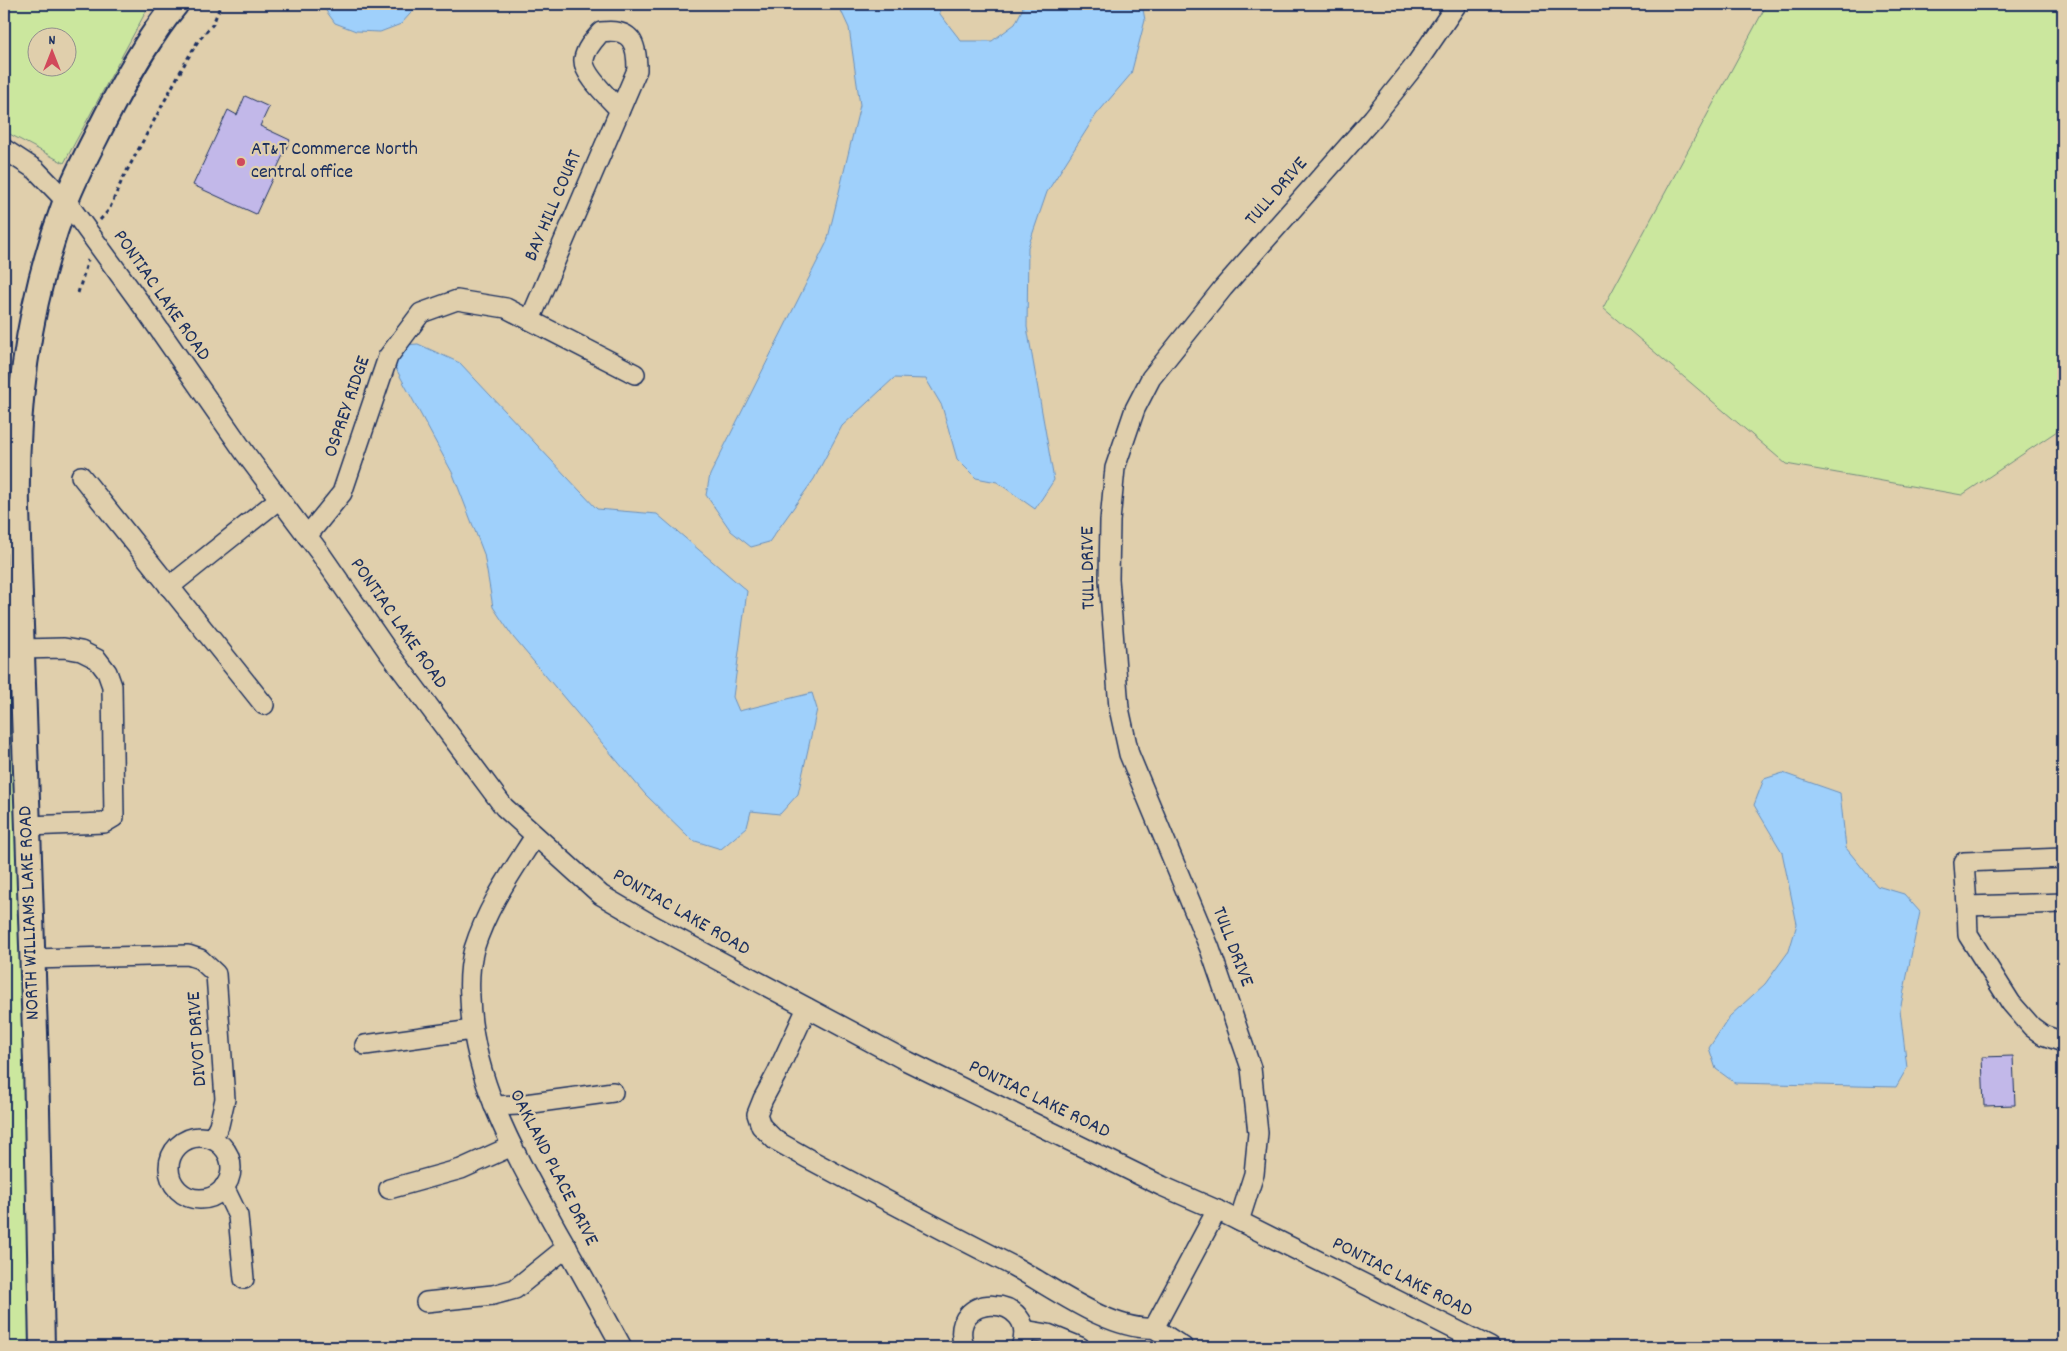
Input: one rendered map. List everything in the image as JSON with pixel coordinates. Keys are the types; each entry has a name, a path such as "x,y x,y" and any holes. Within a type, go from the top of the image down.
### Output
{"main road":[{"name":"NORTH WILLIAMS LAKE ROAD","path":"42,1347 28,826 21,649 11,536 17,428 25,351 39,284 66,201 126,80 152,37 176,4"}],"street":[{"name":"TULL DRIVE","path":"1240,1221 1254,1174 1258,1133 1251,1068 1210,949 1130,754 1125,736 1119,708 1109,579 1110,521 1115,468 1135,409 1151,378 1223,288 1373,118 1416,64 1457,4"},
{"name":"BAY HILL COURT","path":"530,320 620,110"},
{"name":"PONTIAC LAKE ROAD","path":"4,149 36,170 66,201 149,315 278,500 307,536 389,653 504,807 601,895 807,1008 907,1060 1162,1186 1240,1221 1490,1347"},
{"name":"OSPREY RIDGE","path":"307,536 342,492 388,357 422,313 457,300 506,308 635,374"},
{"path":"81,476 264,705"},
{"path":"169,587 278,500"},
{"path":"21,649 72,649 89,654 102,665 112,686 114,817 104,823 28,826"},
{"name":"OAKLAND PLACE DRIVE","path":"534,836 489,911 474,950 470,983 472,1030 478,1057 494,1106 512,1146 622,1347"},
{"path":"2063,858 1964,862 1968,935 2010,1003 2032,1027 2043,1035 2063,1042"},
{"path":"1967,906 2063,903"},
{"name":"DIVOT DRIVE","path":"32,959 188,955 200,959 206,964 216,974 225,1099 220,1125 212,1139"},
{"path":"807,1008 777,1073 762,1099 757,1114 761,1126 775,1140 1075,1302 1126,1326 1144,1329 1154,1328 1183,1347"},
{"path":"365,1045 472,1030"},
{"path":"494,1106 518,1105 613,1092"},
{"path":"194,1137 212,1139 224,1147 231,1167 229,1178 224,1187 216,1194 205,1198 184,1195 176,1188 169,1168 171,1157 176,1148 184,1141 194,1137"},
{"path":"389,1189 461,1170 512,1146"},
{"path":"224,1187 238,1216 244,1279"},
{"path":"1154,1328 1217,1210"},
{"path":"426,1302 494,1295 515,1290 567,1247"},
{"path":"964,1347 962,1328 966,1319 973,1311 982,1306 992,1304 1003,1306 1016,1315 1022,1339 1048,1334 1080,1347"}],"path":[{"path":"99,221 109,210 122,180 185,63 198,41 212,24 221,4"}],"green space":[{"path":"4,4 150,4 64,163 4,131"},
{"path":"1767,4 2063,4 2063,427 1962,495 1786,464 1603,308"},
{"path":"4,288 38,1347 4,1347"}],"water":[{"path":"321,4 419,4 401,24 380,32 356,31 335,23"},
{"path":"838,4 939,4 940,14 961,41 992,41 1015,24 1023,8 1021,4 1142,4 1145,20 1131,74 1096,115 1047,192 1028,247 1027,327 1054,480 1035,509 997,482 976,478 957,459 942,406 926,379 894,378 842,426 814,479 769,542 751,547 731,531 706,495 710,475 827,242 860,105 849,28"},
{"path":"418,344 460,363 597,509 657,514 747,591 733,697 739,711 812,693 817,709 798,794 780,814 751,811 747,827 721,849 692,840 645,794 513,637 493,607 484,554 453,474 394,365 402,345"},
{"path":"1783,773 1840,793 1846,848 1877,886 1904,894 1920,912 1900,1010 1907,1068 1896,1087 1735,1083 1716,1069 1709,1048 1730,1016 1765,984 1789,951 1797,924 1782,852 1754,805 1764,779"}],"building":[{"name":"AT&T Commerce North central office","path":"245,96 269,107 260,126 290,140 256,214 193,185 228,110 237,115"},
{"path":"2013,1056 2015,1105 1984,1106 1982,1057"}],"place":[{"name":"AT&T Commerce North central office","path":"241,162"}]}
